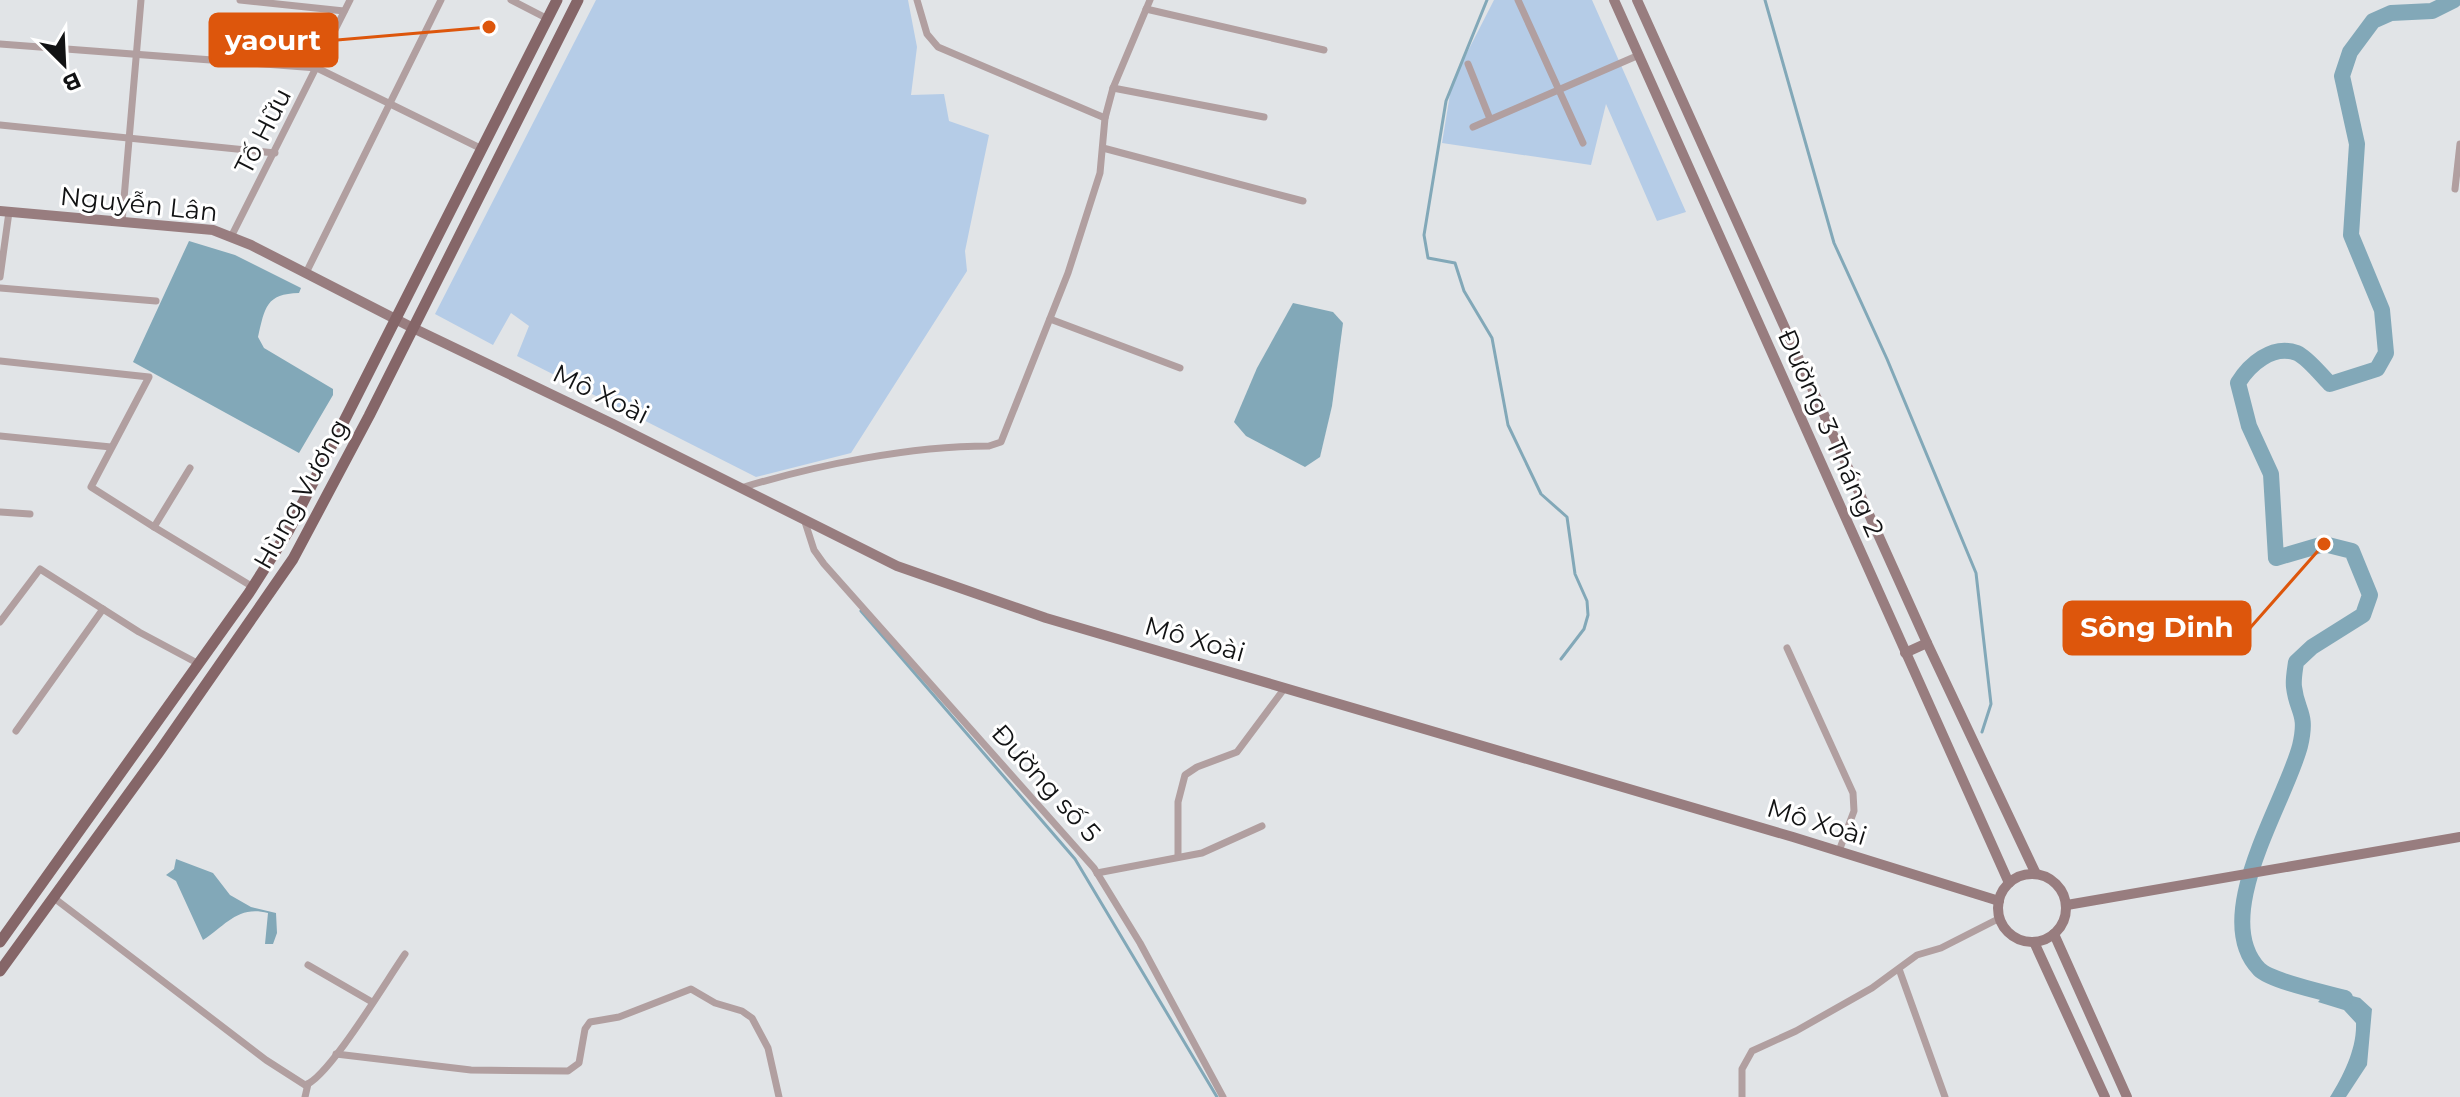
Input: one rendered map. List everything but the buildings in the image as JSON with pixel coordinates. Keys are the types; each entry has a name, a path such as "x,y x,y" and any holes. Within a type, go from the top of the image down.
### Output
{"main road":[{"name":"Hùng Vương","path":"0,942 199,664 289,530 557,0"},
{"name":"Hùng Vương","path":"0,971 293,559 578,0"},
{"name":"Đường 3 Tháng 2","path":"1614,0 2009,883"},
{"name":"Đường 3 Tháng 2","path":"1637,0 1927,643 2036,874"},
{"name":"Nguyễn Lân","path":"4,212 213,230 397,320"},
{"path":"1714,225 1733,218"},
{"name":"Mô Xoài","path":"397,320 805,522 926,577 1284,689 1839,851 1999,901"},
{"path":"1905,653 1927,643"},
{"path":"2067,905 2460,837"},
{"path":"2025,874 2036,874 2057,883 2067,905 2062,925 2054,934 2034,942 2012,935 2000,918 1999,901 2009,883 2025,874"},
{"path":"10,929 23,939"},
{"path":"2054,934 2127,1097"},
{"path":"2034,942 2105,1097"}],"street":[{"path":"122,222 141,0"},
{"path":"240,0 344,11"},
{"name":"Tố Hữu","path":"231,237 350,0"},
{"path":"306,273 441,0"},
{"path":"511,0 548,19"},
{"path":"917,0 927,34 938,47 1105,118"},
{"path":"740,488 800,471 862,459 996,445 1004,438 1050,319 1097,183 1105,118 1113,88 1150,0"},
{"path":"1518,0 1583,143"},
{"path":"1146,9 1324,50"},
{"path":"0,44 317,68 482,149"},
{"path":"1473,127 1639,55"},
{"path":"1468,64 1490,119"},
{"path":"1113,88 1264,117"},
{"path":"0,125 275,153"},
{"path":"2455,189 2460,144"},
{"path":"1103,148 1303,201"},
{"path":"0,277 4,212"},
{"path":"0,288 156,301"},
{"path":"1050,319 1180,368"},
{"path":"0,361 149,377 91,487 253,587"},
{"path":"0,436 111,447"},
{"path":"154,527 190,468"},
{"path":"0,512 30,514"},
{"name":"Đường số 5","path":"805,522 820,559 1097,873 1140,943 1223,1097"},
{"path":"0,622 40,569 199,664"},
{"path":"16,731 103,609"},
{"path":"1787,648 1853,793 1854,811 1839,851"},
{"path":"1178,855 1178,802 1185,775 1237,752 1284,689"},
{"path":"1097,873 1178,855 1202,853 1262,826"},
{"path":"54,898 266,1060 295,1080 308,1084"},
{"path":"1742,1097 1742,1069 1752,1051 1796,1031 1917,955 1941,948 2000,918"},
{"path":"305,1097 308,1084 336,1054 405,954"},
{"path":"308,965 372,1002"},
{"path":"1899,969 1945,1097"},
{"path":"336,1054 471,1070 568,1071 579,1063 585,1029 590,1022 619,1017 687,988 752,1018 768,1048 779,1097"}],"shaded area":[{"path":"596,0 908,0 917,47 911,95 944,94 949,121 989,135 965,251 967,271 851,453 756,477 517,356 529,326 511,313 493,345 435,314"},
{"path":"1494,0 1592,0 1686,212 1657,221 1606,104 1591,165 1442,143 1452,82"},
{"path":"189,241 235,255 301,288 299,293 273,299 265,310 258,337 264,348 333,389 333,395 299,453 133,362"},
{"path":"1293,303 1333,312 1343,323 1332,406 1320,457 1305,467 1246,436 1234,422 1257,368"},
{"path":"176,859 213,873 230,895 251,907 276,913 277,933 273,944 265,944 268,913 258,911 240,914 203,940 176,881 166,875 174,869"},
{"path":"2329,990 2360,998 2372,1009 2367,1065 2346,1097 2330,1097 2352,1052 2356,1023 2344,1010 2318,1002"}],"waterway":[{"path":"1487,0 1446,101 1424,235 1428,258 1455,263 1464,291 1492,338 1508,425 1541,494 1567,517 1575,574 1587,601 1588,615 1584,629 1561,659"},
{"path":"1765,0 1834,243 1887,359 1976,573 1991,704 1982,732"},
{"path":"2345,998 2286,982 2259,969 2246,947 2242,920 2255,859 2300,746 2303,726 2294,687 2296,662 2312,647 2363,615 2370,595 2352,551 2324,544 2276,558 2271,474 2249,426 2238,383 2255,363 2279,351 2301,355 2330,384 2377,369 2386,353 2382,310 2351,235 2357,144 2342,76 2350,52 2373,21 2391,13 2432,11 2454,0"},
{"path":"861,611 1075,859 1217,1097"}],"place":[{"name":"yaourt","path":"489,27"},
{"name":"Sông Dinh","path":"2324,544"}]}
